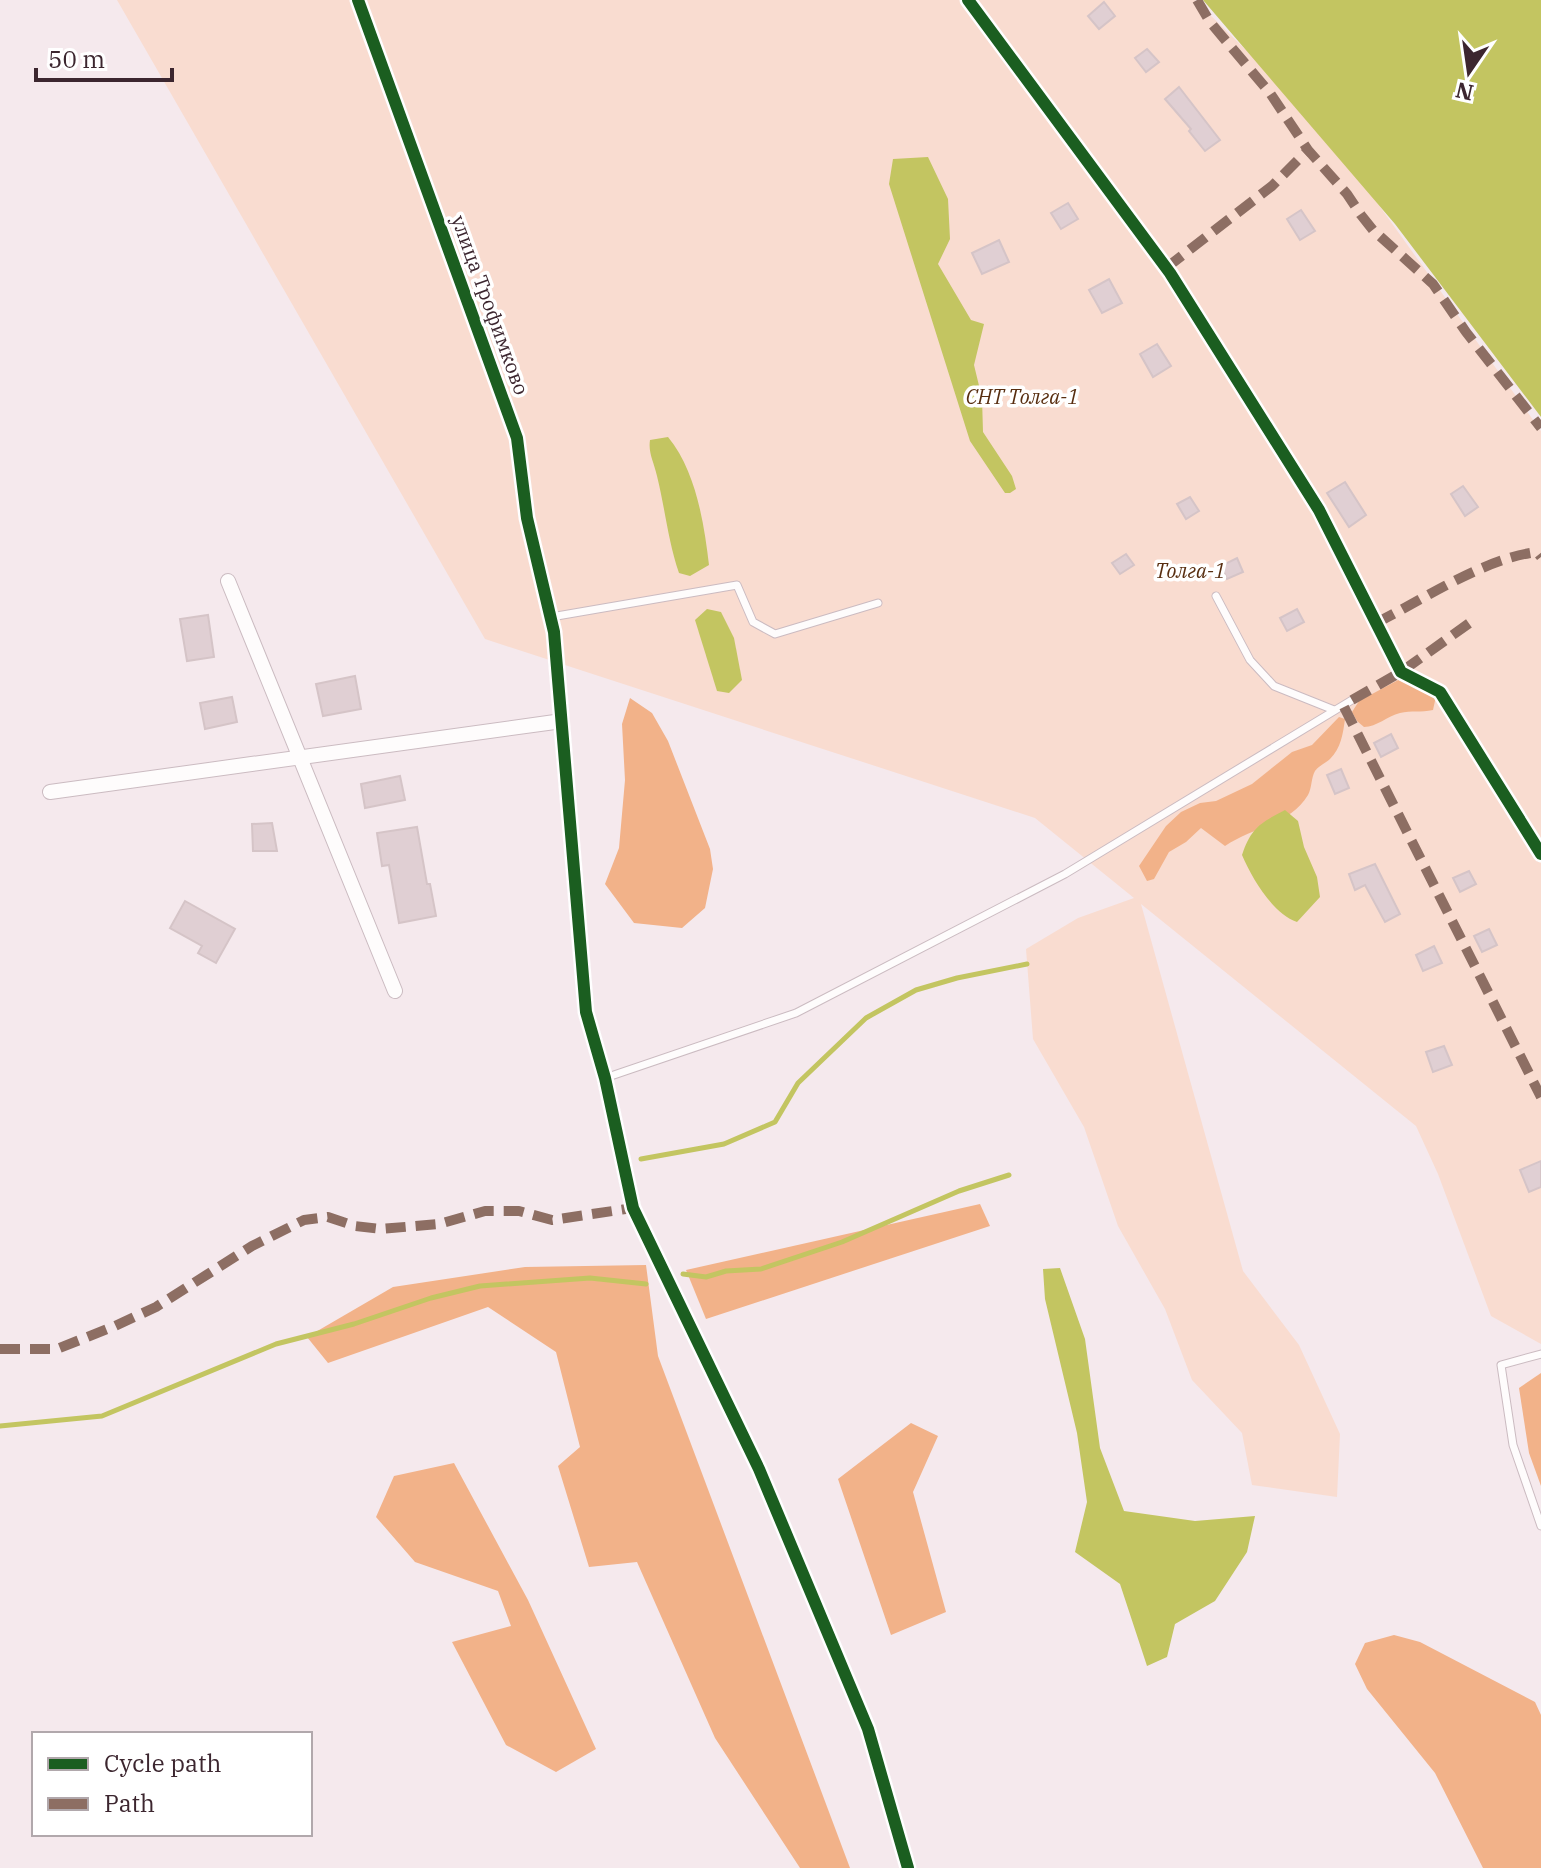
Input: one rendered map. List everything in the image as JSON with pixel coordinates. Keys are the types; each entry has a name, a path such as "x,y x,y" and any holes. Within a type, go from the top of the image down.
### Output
{"street":[{"name":"улица Трофимково","path":"358,0 517,438 527,518 554,632 586,1012 605,1078 633,1208 759,1469 844,1671 868,1729 908,1868"},
{"path":"968,0 1170,273 1319,510 1401,672 1440,692 1541,854"},
{"path":"228,581 395,991"},
{"path":"50,792 562,721"}],"lane":[{"path":"551,617 737,585 753,622 775,634 878,603"},
{"path":"1216,596 1250,660 1274,686 1334,710"},
{"path":"605,1078 796,1013 1065,874 1352,700"},
{"path":"1541,1354 1501,1365 1513,1445 1541,1526"}],"green space":[{"name":"СНТ Толга-1","path":"117,0 1195,0 1259,63 1373,197 1541,431 1541,1344 1491,1316 1438,1174 1416,1126 1141,904 1243,1271 1299,1345 1340,1434 1337,1497 1252,1485 1242,1433 1192,1380 1165,1309 1118,1226 1084,1127 1033,1039 1026,949 1078,918 1134,898 1035,818 485,639"}],"shaded area":[{"path":"1203,0 1541,0 1541,417 1395,224"},
{"path":"928,157 948,199 950,239 938,264 971,320 984,324 974,365 982,398 983,432 1012,476 1016,489 1010,493 1005,493 970,441 889,184 893,159"},
{"path":"668,437 686,465 704,532 709,565 690,576 679,573 650,449 650,440"},
{"path":"707,609 721,612 734,638 742,680 729,693 717,691 695,620"},
{"path":"1402,678 1438,687 1433,710 1400,713 1369,727 1357,721 1352,712 1359,701"},
{"path":"630,698 652,713 668,741 710,849 713,869 705,908 682,928 634,923 605,884 619,848 625,780 622,724"},
{"path":"1339,717 1345,719 1337,750 1315,771 1308,795 1291,813 1225,846 1201,828 1169,852 1154,879 1147,881 1139,866 1166,826 1181,812 1200,803 1216,801 1252,784 1292,752 1312,745"},
{"path":"1285,810 1298,821 1304,847 1317,877 1320,897 1297,922 1271,903 1242,855 1258,827"},
{"path":"980,1204 990,1226 706,1319 686,1270"},
{"path":"646,1265 658,1356 850,1868 800,1868 715,1738 637,1562 589,1567 558,1466 580,1447 556,1352 488,1307 328,1363 307,1337 393,1287 525,1267"},
{"path":"1060,1268 1085,1339 1100,1448 1124,1511 1195,1521 1255,1516 1247,1552 1215,1601 1175,1624 1167,1657 1147,1666 1120,1584 1075,1552 1087,1502 1077,1433 1045,1299 1043,1269"},
{"path":"1541,1373 1541,1486 1529,1453 1519,1388"},
{"path":"911,1423 938,1436 913,1492 946,1612 891,1635 838,1479"},
{"path":"454,1463 528,1600 596,1749 556,1772 506,1745 452,1642 511,1626 498,1591 415,1562 376,1517 394,1476"},
{"path":"1394,1635 1420,1642 1535,1702 1541,1715 1541,1868 1483,1868 1435,1773 1367,1689 1355,1664 1365,1643"}],"building":[{"path":"1104,2 1115,16 1099,29 1088,16"},
{"path":"1147,49 1159,62 1146,72 1135,58"},
{"path":"1179,87 1220,140 1205,151 1165,99"},
{"path":"1068,203 1078,219 1061,229 1051,213"},
{"path":"1301,210 1315,231 1300,240 1287,219"},
{"path":"999,240 1009,262 982,274 972,253"},
{"path":"1109,279 1122,303 1102,313 1089,290"},
{"path":"1157,344 1171,366 1153,377 1140,354"},
{"path":"1345,482 1366,515 1349,527 1327,493"},
{"path":"1463,486 1478,507 1465,516 1451,494"},
{"path":"1190,497 1199,511 1186,519 1177,504"},
{"path":"1126,554 1134,565 1120,574 1112,563"},
{"path":"1237,558 1243,572 1227,579 1221,566"},
{"path":"1297,609 1304,622 1287,631 1280,618"},
{"path":"208,615 214,657 187,661 180,619"},
{"path":"355,676 361,709 323,716 316,684"},
{"path":"232,697 237,722 205,729 200,703"},
{"path":"1391,734 1398,748 1381,757 1374,743"},
{"path":"1341,769 1349,788 1335,794 1327,775"},
{"path":"400,776 405,800 365,808 361,784"},
{"path":"272,823 277,851 253,851 252,824"},
{"path":"417,827 436,916 399,923 389,865 382,866 377,833"},
{"path":"1375,864 1400,914 1385,922 1365,885 1355,890 1349,874"},
{"path":"1469,871 1476,884 1460,892 1453,878"},
{"path":"185,901 235,929 216,963 198,953 202,946 170,928"},
{"path":"1489,929 1497,945 1482,952 1474,936"},
{"path":"1434,946 1442,963 1423,971 1416,955"},
{"path":"1444,1046 1452,1065 1433,1072 1426,1052"},
{"path":"1541,1161 1541,1187 1529,1192 1520,1170"}],"waterway":[{"path":"641,1159 724,1144 775,1122 798,1083 866,1018 916,990 1027,964"},
{"path":"683,1274 706,1277 726,1271 761,1269 842,1242 959,1191 1009,1175"},
{"path":"0,1426 102,1416 276,1344 480,1286 590,1278 646,1284"}],"marked path":[{"path":"1197,0 1210,22 1270,93 1308,150 1347,194 1373,230 1433,284 1466,332 1541,428"},
{"path":"1166,268 1272,186 1308,150"},
{"path":"1376,623 1497,562 1537,552 1541,557"},
{"path":"1352,700 1401,672 1475,619"},
{"path":"1344,707 1541,1097"},
{"path":"0,1349 57,1349 115,1326 156,1307 252,1246 304,1220 328,1217 355,1226 381,1229 439,1224 485,1211 519,1211 552,1220 633,1208"}],"cycle path":[{"path":"358,0 517,438 527,518 554,632 586,1012 605,1078 633,1208 759,1469 868,1729 908,1868"},
{"path":"968,0 1170,273 1319,510 1401,672 1440,692 1541,854"}],"park label":[{"name":"Толга-1","path":"1190,571"}]}
